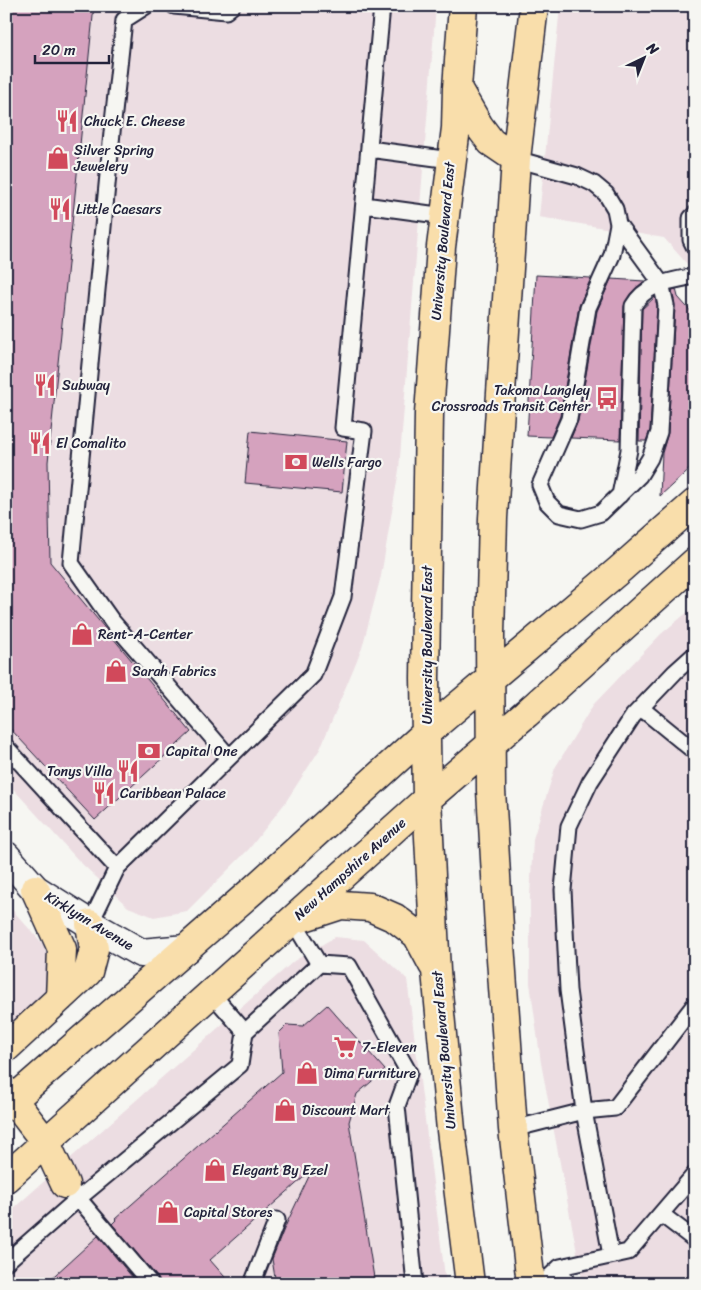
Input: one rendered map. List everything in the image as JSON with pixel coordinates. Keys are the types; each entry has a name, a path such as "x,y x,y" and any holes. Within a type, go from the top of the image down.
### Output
{"main road":[{"name":"University Boulevard East","path":"464,6 457,88 456,128 441,246 430,414 425,668 427,799 436,971 451,1130 470,1284"},
{"path":"532,1284 513,1129 496,890 491,790 490,680 493,518 516,159 534,6"},
{"path":"457,88 479,126 491,142 516,159"},
{"path":"72,1191 46,1143 8,1099 186,949 427,732 618,571 695,503"},
{"name":"New Hampshire Avenue","path":"10,1167 46,1143 427,799 695,562"},
{"path":"35,888 62,949 60,998"},
{"path":"293,921 341,905 370,907 395,918 417,935 436,971"},
{"path":"6,1056 14,1041 88,972 94,948 90,924"},
{"path":"10,1167 72,1191"}],"street":[{"name":"Kirklynn Avenue","path":"6,856 35,888 90,924 141,953 186,949"}],"lane":[{"path":"146,6 124,20 112,122 72,563 112,620 229,757"},
{"path":"174,6 226,11 232,6"},
{"path":"90,924 116,868 313,674 343,598 364,431 343,428 382,6"},
{"path":"369,149 451,160"},
{"path":"516,159 577,176 594,184 606,194 615,209 618,224 612,255 588,308 569,419 540,485 547,502 559,514 581,519 601,513 639,476 659,432 666,305 661,283 618,224"},
{"path":"364,205 445,216"},
{"path":"695,214 691,218 691,240 695,248"},
{"path":"620,495 629,450 633,306 638,297 661,283 695,276"},
{"path":"611,1255 584,1111 568,990 563,890 569,826 590,782 633,716 695,654"},
{"path":"640,708 695,752"},
{"path":"6,747 116,868"},
{"path":"293,921 319,964"},
{"path":"6,1262 72,1191 240,1065 245,1032 319,964 349,966 409,1073 397,1106 415,1284"},
{"path":"212,994 245,1032"},
{"path":"513,1129 584,1111 615,1108 695,1004"},
{"path":"542,1284 560,1267 628,1252 695,1174"},
{"path":"72,1191 151,1284"},
{"path":"661,1214 695,1240"},
{"path":"252,1284 277,1220"},
{"path":"560,1267 567,1284"}],"shaded area":[{"path":"6,6 436,6 399,470 381,576 362,648 320,749 285,803 249,849 187,911 154,917 128,907 79,861 6,781"},
{"path":"560,6 695,6 695,273 664,238 539,217"},
{"path":"695,606 695,1284 583,1284 541,1063 530,983 530,897 533,839 555,768 593,705 661,634"},
{"path":"6,903 43,944 53,972 51,994 6,1033"},
{"path":"335,937 364,940 407,979 446,1284 6,1284 6,1215 294,961"}],"building":[{"path":"6,6 94,6 48,462 50,562 191,732 95,820 6,724"},
{"path":"536,275 591,278 579,306 560,416 551,437 527,436"},
{"path":"611,279 645,281 632,292 624,306 620,440 571,438 578,421 597,311"},
{"path":"676,289 678,297 695,316 695,464 660,496 662,453 668,433 675,306 672,290"},
{"path":"655,297 657,306 650,430 646,441 639,441 642,309"},
{"name":"Wells Fargo","path":"250,431 347,441 342,492 245,483"},
{"path":"327,1005 385,1070 357,1094 349,1122 375,1284 276,1284 272,1259 312,1170 210,1260 231,1284 160,1284 158,1278 112,1224 115,1219 282,1072 279,1033 287,1025 303,1026"},
{"path":"98,1236 138,1284 45,1284"}],"place":[{"name":"Chuck E. Cheese","path":"67,121"},
{"name":"Silver Spring Jewelery","path":"58,158"},
{"name":"Little Caesars","path":"60,209"},
{"name":"Subway","path":"45,385"},
{"name":"Takoma Langley Crossroads Transit Center","path":"607,398"},
{"name":"El Comalito","path":"40,443"},
{"name":"Wells Fargo","path":"296,462"},
{"name":"Rent-A-Center","path":"82,634"},
{"name":"Sarah Fabrics","path":"116,671"},
{"name":"Capital One","path":"149,751"},
{"name":"Tonys Villa","path":"128,771"},
{"name":"Caribbean Palace","path":"104,793"},
{"name":"7-Eleven","path":"345,1047"},
{"name":"Dima Furniture","path":"307,1073"},
{"name":"Discount Mart","path":"285,1110"},
{"name":"Elegant By Ezel","path":"215,1170"},
{"name":"Capital Stores","path":"168,1212"}]}
